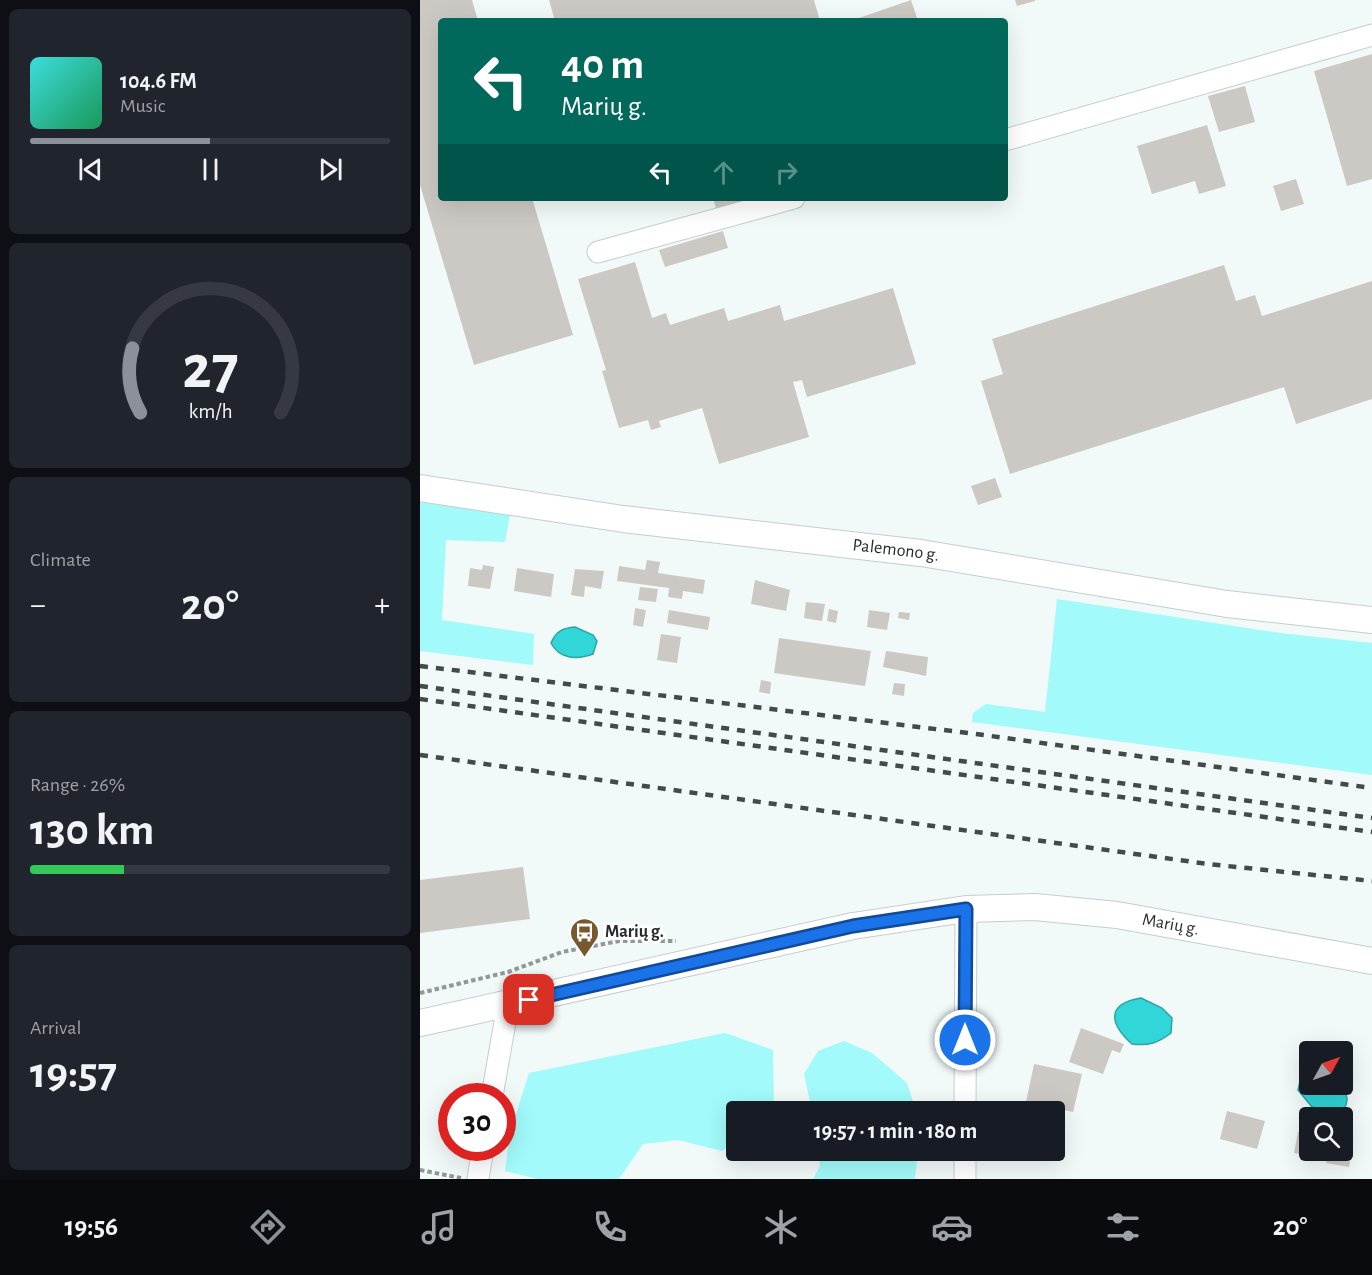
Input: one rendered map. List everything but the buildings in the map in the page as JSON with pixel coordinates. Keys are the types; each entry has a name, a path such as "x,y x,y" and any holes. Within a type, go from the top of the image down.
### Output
{"street":[{"path":"1008,139 1372,35"},
{"path":"598,252 783,201"},
{"name":"Palemono g.","path":"420,488 623,519 921,553 1227,604 1372,620"},
{"name":"Marių g.","path":"420,1023 853,926 966,909 1035,907 1117,915 1372,961"},
{"path":"965,1101 966,909"},
{"path":"494,1083 508,1005"},
{"path":"478,1179 481,1161"},
{"path":"965,1161 965,1179"}],"path":[{"path":"420,993 508,972 562,952 619,941 687,941"},
{"path":"420,1170 468,1179"}],"shaded area":[{"path":"420,502 510,515 505,542 446,540 442,620 534,634 533,665 420,651"},
{"path":"1057,599 1281,633 1372,643 1372,775 972,722 973,713 986,704 1045,712"},
{"path":"575,627 593,635 597,641 593,654 569,657 554,648 551,643 558,633 563,629"},
{"path":"1141,998 1162,1008 1172,1018 1171,1033 1153,1043 1143,1045 1132,1044 1125,1037 1119,1029 1115,1016 1121,1005"},
{"path":"725,1033 773,1050 774,1101 726,1101 726,1148 722,1151 678,1140 643,1144 619,1179 538,1179 505,1171 506,1161 516,1161 516,1114 529,1073"},
{"path":"844,1041 872,1053 907,1083 913,1101 810,1101 804,1074 818,1051"},
{"path":"1302,1095 1346,1095 1345,1107 1312,1107"},
{"path":"819,1161 917,1161 915,1179 813,1179 820,1166"}],"railway":[{"path":"420,666 976,734 1372,788"},
{"path":"420,686 1372,818"},
{"path":"420,699 1372,832"},
{"path":"420,755 1208,864 1372,881"}],"place":[{"name":"Marių g.","path":"584,958"}],"route":[{"path":"529,1000 853,926 966,909 965,1040"}]}
